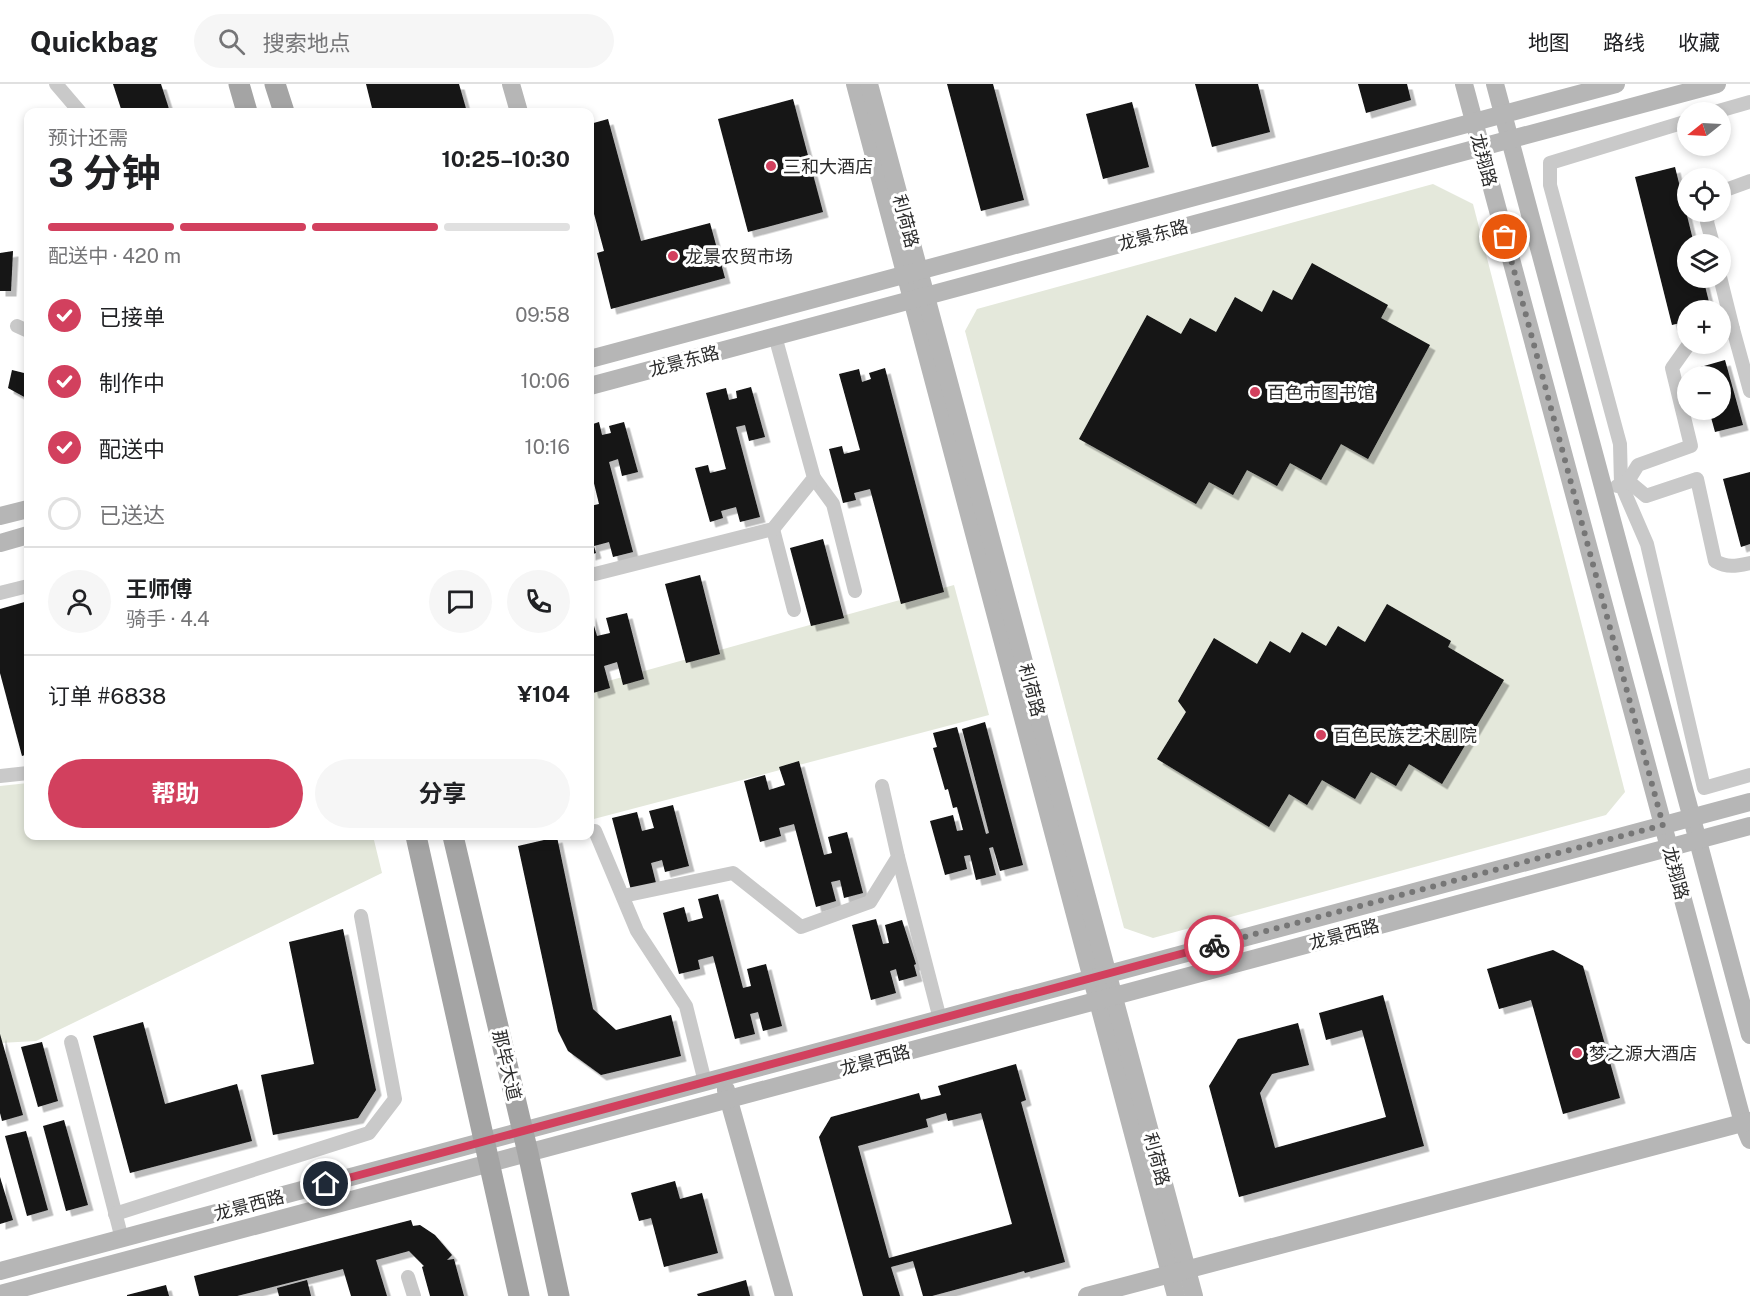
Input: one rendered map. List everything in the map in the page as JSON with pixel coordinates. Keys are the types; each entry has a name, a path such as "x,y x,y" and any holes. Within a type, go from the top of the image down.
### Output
{"main road":[{"path":"239,84 246,108"},
{"path":"275,84 283,108"},
{"name":"利荷路","path":"855,84 919,297 1178,1272 1194,1296"},
{"name":"利荷路","path":"869,84 912,272"},
{"name":"龙翔路","path":"1464,84 1663,825 1747,1122 1750,1140"},
{"name":"龙翔路","path":"1495,84 1510,140 1618,485 1692,817 1750,1035"},
{"name":"龙景东路","path":"594,358 1616,84"},
{"name":"龙景东路","path":"594,384 1717,84"},
{"path":"515,85 518,108"},
{"path":"0,516 24,510"},
{"path":"0,543 24,536"},
{"name":"龙景西路","path":"0,1271 1750,802"},
{"name":"龙景西路","path":"0,1294 37,1290 490,1163 1750,826"},
{"path":"417,840 519,1296"},
{"name":"那毕大道","path":"454,840 523,1131 559,1296"},
{"path":"713,1080 729,1099 784,1296"},
{"path":"1087,1296 1747,1122"},
{"name":"利荷路","path":"1176,1296 1178,1272"}],"street":[{"path":"56,84 77,108"},
{"path":"1731,107 1750,102"},
{"path":"1677,124 1550,163 1550,185 1620,444 1618,485 1647,544 1704,788 1750,775"},
{"path":"1731,188 1750,181"},
{"path":"775,336 814,478 833,504 855,591"},
{"path":"1731,341 1750,391"},
{"path":"1618,485 1638,465 1691,446 1672,368 1682,354"},
{"path":"594,574 774,529 814,478"},
{"path":"1618,485 1646,496 1697,479 1715,561 1724,566 1733,567 1750,563"},
{"path":"774,529 794,610"},
{"path":"0,593 24,587"},
{"path":"0,776 24,773"},
{"path":"882,786 940,1019"},
{"path":"595,831 638,931 686,1006 713,1080"},
{"path":"623,897 733,873 801,927 870,902 898,857"},
{"path":"115,1214 369,1133 395,1099 361,916"},
{"path":"71,1042 122,1239"},
{"path":"408,1277 414,1296"}],"shaded area":[{"path":"1433,184 1473,204 1625,792 1606,815 1153,938 1124,928 965,331 977,309"},
{"path":"954,585 989,715 594,819 594,685"},
{"path":"24,783 24,840 374,840 382,873 36,1041 0,1043 0,786"}],"building":[{"path":"113,84 161,84 169,108 121,108"},
{"path":"366,84 459,84 466,108 372,108"},
{"path":"947,84 993,84 1024,200 981,211"},
{"path":"1195,84 1258,84 1270,132 1212,147"},
{"path":"1358,84 1407,84 1411,100 1366,113"},
{"name":"三和大酒店","path":"793,99 823,212 748,232 718,119"},
{"path":"1132,102 1149,167 1103,179 1086,114"},
{"path":"608,119 641,241 710,223 725,278 611,309 597,253 604,251 594,214 594,123"},
{"path":"1675,167 1677,222 1689,222 1692,234 1677,234 1677,288 1706,288 1708,300 1677,300 1677,324 1672,325 1635,177"},
{"path":"13,251 11,291 0,291 0,253"},
{"name":"百色市图书馆","path":"1312,263 1388,305 1381,318 1430,345 1368,459 1341,444 1321,480 1290,463 1277,486 1247,470 1233,495 1209,482 1196,504 1079,439 1147,315 1181,334 1190,318 1216,332 1235,297 1262,312 1273,290 1292,300"},
{"path":"1725,360 1727,366 1704,366"},
{"path":"885,368 944,592 901,604 870,489 854,493 856,500 843,503 829,449 842,446 844,454 860,450 839,374 859,369 862,382 871,379 869,373"},
{"path":"12,370 24,373 24,397 8,388"},
{"path":"1731,382 1743,425 1715,432 1712,420 1731,420"},
{"path":"751,387 765,437 749,441 745,425 736,427 760,517 740,522 736,507 721,511 723,518 710,522 695,468 708,465 710,473 726,469 706,393 726,388 729,400 737,398 736,391"},
{"path":"599,422 602,435 611,433 609,426 624,422 638,472 622,476 618,459 609,462 633,552 613,557 609,542 594,546 594,505 599,504 594,483 594,424"},
{"path":"1750,472 1750,544 1741,547 1723,479"},
{"path":"823,539 844,618 811,626 790,548"},
{"path":"700,575 720,654 686,663 665,584"},
{"path":"24,602 24,755 22,756 0,673 0,609"},
{"name":"百色民族艺术剧院","path":"1387,604 1451,641 1448,647 1504,680 1442,784 1409,764 1396,786 1371,772 1355,799 1322,780 1307,805 1289,794 1269,827 1157,759 1186,712 1178,701 1214,638 1257,664 1270,641 1290,653 1302,632 1326,646 1338,626 1365,642"},
{"path":"627,613 644,679 623,685 617,662 604,666 610,688 594,693 594,626 597,636 610,633 606,618"},
{"path":"985,722 1023,865 1000,871 993,847 989,848 996,875 976,880 970,855 964,856 967,869 945,875 930,821 953,815 957,831 963,830 957,807 953,808 948,789 945,790 933,748 937,747 933,733 957,727 986,834 989,833 962,729"},
{"path":"799,761 824,855 832,853 828,837 847,832 863,893 844,898 840,880 831,882 836,901 816,907 794,824 779,828 781,836 760,842 744,781 765,775 769,790 785,785 779,767"},
{"path":"673,805 689,866 665,872 662,860 651,863 656,883 631,890 612,818 637,812 642,831 654,828 649,811"},
{"path":"544,840 558,840 593,1009 616,1030 671,1015 681,1056 601,1075 568,1051 558,1031 518,846"},
{"path":"718,894 743,988 751,986 747,969 766,964 782,1026 763,1031 758,1012 750,1014 755,1034 735,1039 713,956 698,960 700,969 679,974 663,913 684,907 688,922 703,918 698,899"},
{"path":"876,919 883,944 889,943 885,925 902,920 916,964 914,965 917,976 899,981 896,969 890,971 896,993 871,1000 852,925"},
{"path":"343,929 376,1090 358,1118 273,1135 261,1075 314,1064 289,942"},
{"name":"梦之源大酒店","path":"1553,950 1583,966 1620,1098 1563,1114 1531,1000 1499,1009 1487,969"},
{"path":"1383,995 1424,1146 1239,1197 1209,1086 1238,1039 1298,1023 1309,1065 1272,1074 1260,1093 1275,1148 1386,1117 1362,1030 1326,1040 1319,1013"},
{"path":"143,1022 165,1104 237,1084 252,1141 130,1173 93,1036"},
{"path":"0,1034 23,1115 2,1121 0,1113"},
{"path":"42,1042 58,1101 38,1107 21,1047"},
{"path":"1016,1064 1026,1100 1021,1102 1065,1262 932,1296 923,1296 913,1261 891,1267 900,1296 863,1296 819,1137 831,1117 919,1093 921,1100 941,1095 938,1086","holes":["946,1113 948,1121 981,1113 1012,1224 889,1258 858,1146 928,1127 926,1119"]},
{"path":"64,1120 88,1205 66,1211 43,1126"},
{"path":"26,1131 48,1210 27,1216 5,1136"},
{"path":"0,1177 13,1220 0,1224"},
{"path":"675,1181 680,1199 702,1193 718,1253 664,1267 651,1218 639,1221 631,1193"},
{"path":"411,1220 413,1226 420,1225 435,1235 452,1255 447,1260 454,1259 464,1296 430,1296 422,1267 424,1266 409,1251 376,1260 387,1296 351,1296 343,1269 237,1296 199,1296 194,1276"},
{"path":"307,1280 311,1296 279,1296 277,1288"},
{"path":"746,1280 750,1296 698,1296 697,1294"},
{"path":"166,1285 169,1296 127,1296 127,1295"}],"way so far":[{"path":"1214,945 1663,825 1505,237"}],"place":[{"name":"三和大酒店","path":"771,166"},
{"name":"龙景农贸市场","path":"673,256"},
{"name":"百色市图书馆","path":"1255,392"},
{"name":"百色民族艺术剧院","path":"1321,735"},
{"name":"梦之源大酒店","path":"1577,1053"}],"route":[{"path":"326,1184 1214,945"}]}
